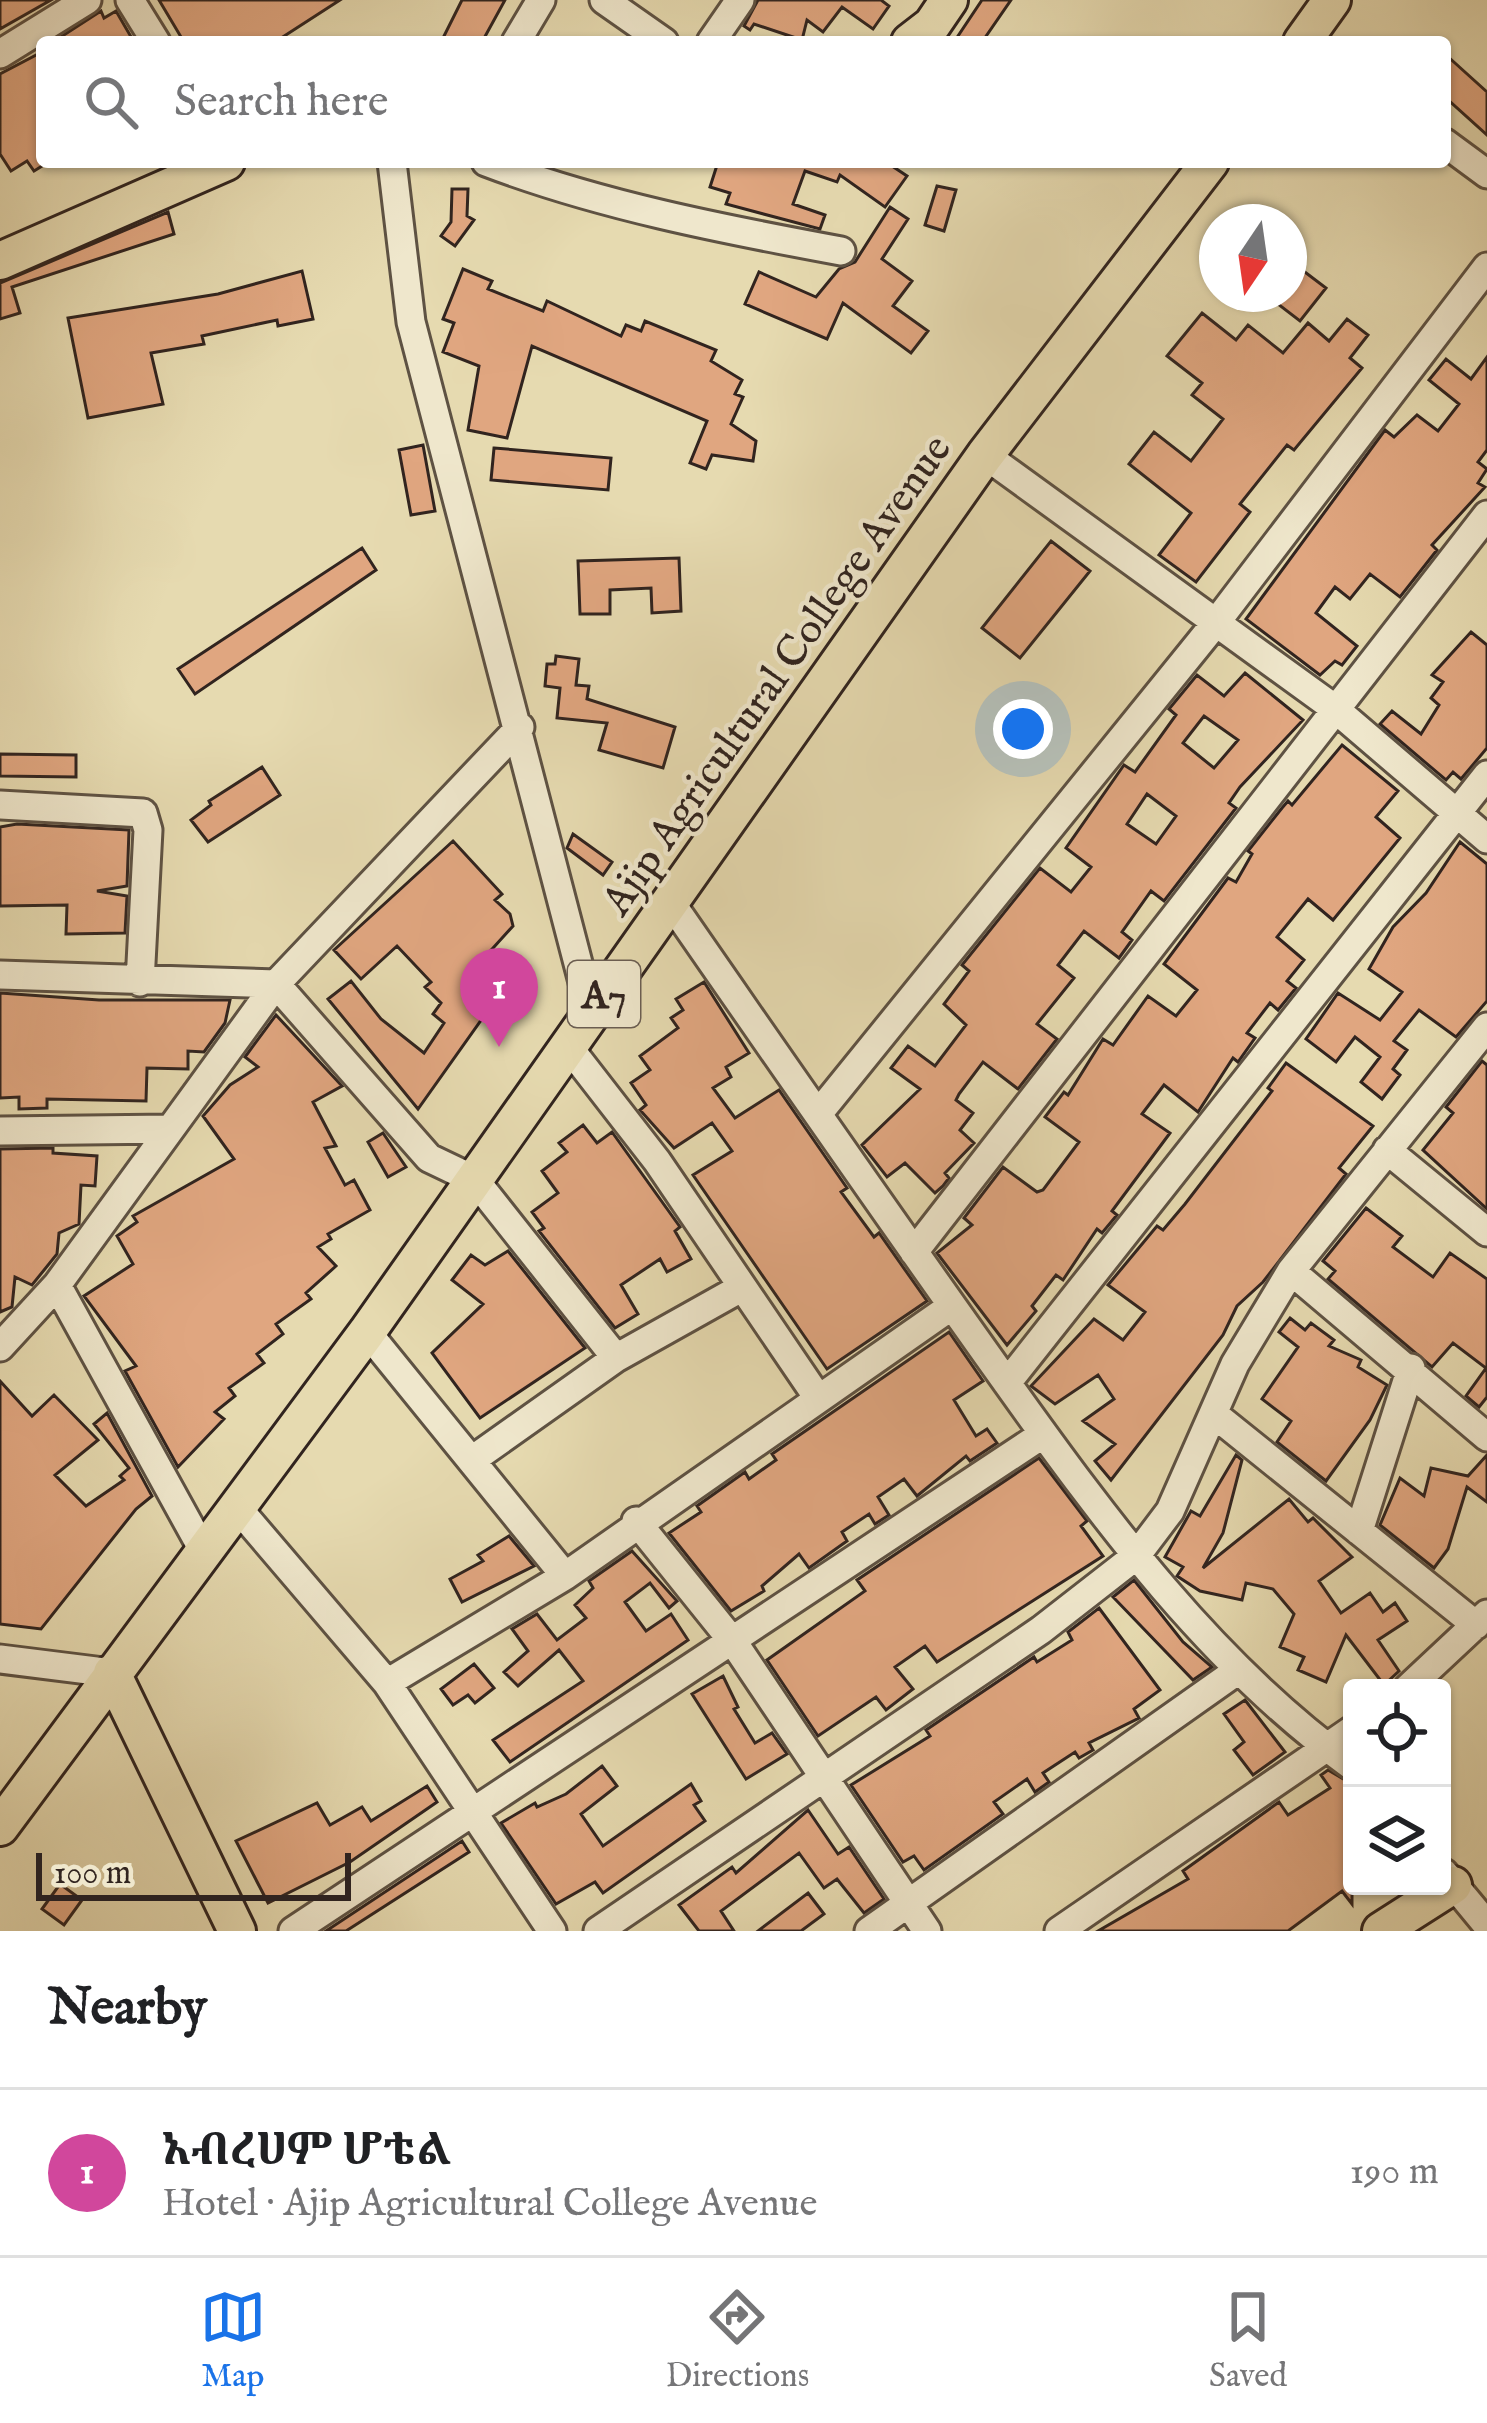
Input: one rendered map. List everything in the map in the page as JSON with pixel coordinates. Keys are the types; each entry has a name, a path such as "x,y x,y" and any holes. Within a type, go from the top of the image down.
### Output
{"main road":[{"path":"918,36 949,0"},
{"path":"1307,36 1332,0"},
{"path":"0,261 212,168"},
{"name":"Ajip Agricultural College Avenue","path":"0,1827 368,1332 985,455 1205,168"},
{"path":"112,1673 237,1931"},
{"path":"1381,1931 1427,1895"}],"street":[{"path":"0,54 87,0"},
{"path":"130,0 151,36"},
{"path":"520,36 541,0"},
{"path":"604,0 655,36"},
{"path":"715,36 740,0"},
{"path":"1451,147 1487,174"},
{"path":"393,168 411,322 591,1013"},
{"path":"502,168 735,232 841,250"},
{"path":"818,1114 1218,620 1487,267"},
{"path":"985,455 1334,708 1487,839"},
{"path":"914,1252 1487,515"},
{"path":"0,1347 57,1286 276,984 520,727"},
{"path":"1007,1383 1487,775"},
{"path":"0,805 143,813 148,830 140,982"},
{"path":"669,900 949,1308 1136,1556 1238,1671 1343,1760"},
{"path":"0,975 276,984 430,1158 475,1180 616,1358"},
{"path":"598,1931 824,1773 1041,1630 1136,1556 1170,1511 1235,1364 1291,1271 1486,1030"},
{"path":"567,1045 657,1161 818,1398"},
{"path":"0,1131 170,1129"},
{"path":"1387,1150 1487,1232"},
{"path":"1291,1271 1487,1437"},
{"path":"57,1286 203,1550"},
{"path":"472,1460 616,1358 741,1288"},
{"path":"387,1683 565,1576 636,1521 949,1308"},
{"path":"368,1332 565,1576"},
{"path":"1359,1531 1411,1368"},
{"path":"1215,1415 1359,1531 1482,1619 1418,1679"},
{"path":"292,1931 1042,1435"},
{"path":"236,1506 387,1683 552,1931"},
{"path":"636,1521 734,1643 927,1931"},
{"path":"0,1659 112,1673"},
{"path":"868,1931 1238,1671"},
{"path":"1059,1931 1343,1736"},
{"path":"1451,1882 1487,1925"}],"building":[{"path":"0,0 51,0 0,29"},
{"path":"159,0 340,0 284,36 180,36"},
{"path":"462,0 505,0 485,36 444,36"},
{"path":"758,0 881,0 889,6 873,29 842,7 823,32 807,20 803,36 754,24 750,30 744,26"},
{"path":"982,0 1011,0 986,36 958,36"},
{"path":"101,11 104,18 116,11 131,36 62,36"},
{"path":"36,55 39,168 34,171 27,161 11,171 0,154 0,74"},
{"path":"1451,59 1487,92 1487,135 1451,102"},
{"path":"716,168 895,168 907,176 885,207 840,175 837,182 805,171 793,204 825,215 820,229 726,204 730,193 710,187"},
{"path":"937,186 956,190 944,231 925,225"},
{"path":"452,189 468,189 467,216 474,220 455,246 441,236 451,222"},
{"path":"890,207 908,219 882,259 912,281 893,306 928,331 911,353 843,303 827,339 745,304 759,272 816,297 839,269 855,262"},
{"path":"168,212 174,234 12,287 20,313 0,319 0,283"},
{"path":"463,269 492,281 488,289 543,311 547,301 621,336 626,325 641,331 645,321 716,350 711,361 742,380 735,394 743,397 731,424 756,441 753,461 712,455 706,469 690,463 707,421 532,346 507,438 468,430 479,366 443,352 454,323 443,319"},
{"path":"302,271 313,319 278,326 277,320 202,336 204,344 151,353 163,404 88,418 68,318 218,294"},
{"path":"1307,274 1326,288 1300,321 1288,312 1307,312"},
{"path":"1202,313 1236,340 1248,325 1283,353 1308,323 1329,341 1347,319 1368,335 1350,358 1362,368 1294,450 1287,445 1240,504 1250,512 1196,582 1159,555 1191,513 1129,464 1154,432 1191,461 1223,419 1192,395 1202,383 1167,356"},
{"path":"1487,357 1487,450 1478,462 1487,469 1478,483 1485,487 1432,545 1437,550 1400,597 1370,574 1350,599 1335,587 1316,613 1357,646 1342,665 1335,661 1320,675 1246,619 1385,430 1394,437 1417,415 1438,431 1459,404 1429,380 1446,359 1471,379"},
{"path":"423,445 435,511 411,515 399,450"},
{"path":"494,448 611,458 608,490 491,480"},
{"path":"1051,541 1090,571 1020,658 982,628"},
{"path":"362,548 376,570 195,694 178,669"},
{"path":"679,558 681,611 652,613 651,588 610,590 610,614 580,614 578,561"},
{"path":"1471,632 1487,645 1487,748 1461,779 1453,772 1446,780 1380,724 1392,711 1421,734 1439,705 1431,698 1443,682 1432,675"},
{"path":"556,656 579,659 576,685 589,686 587,699 675,727 663,768 599,750 607,723 557,718 560,688 545,686 547,664 555,664"},
{"path":"1245,673 1303,720 1240,787 1229,803 1236,808 1164,901 1151,891 1122,932 1132,940 1119,958 1084,931 1058,965 1074,978 1037,1024 1057,1039 1018,1089 983,1062 959,1094 956,1100 973,1113 960,1130 974,1143 945,1173 949,1178 943,1186 935,1193 905,1163 887,1177 862,1145 920,1089 891,1068 908,1046 935,1066 966,1025 944,1004 969,971 962,965 1040,868 1071,892 1091,867 1066,848 1124,765 1135,772 1176,715 1169,709 1197,675 1224,696","holes":["1204,716 1238,740 1214,768 1183,743","1147,794 1176,816 1156,844 1127,824"]},
{"path":"1342,745 1398,791 1376,817 1400,838 1333,920 1308,899 1277,937 1304,960 1287,981 1296,988 1278,1010 1270,1003 1247,1033 1255,1038 1238,1062 1233,1058 1198,1112 1164,1085 1142,1114 1170,1133 1112,1211 1117,1215 1102,1233 1097,1229 1063,1280 1056,1275 1032,1306 1036,1311 1007,1345 937,1253 972,1225 964,1218 1003,1167 1037,1192 1043,1190 1079,1142 1045,1117 1064,1092 1068,1095 1103,1039 1113,1045 1148,996 1176,1016 1197,990 1164,964 1228,878 1236,882 1252,854 1248,851 1282,808 1288,801 1292,805"},
{"path":"0,754 76,755 76,777 0,776"},
{"path":"262,767 280,795 208,842 191,820 211,805 209,801"},
{"path":"0,827 129,830 127,886 97,891 127,896 125,933 66,934 67,905 0,906"},
{"path":"573,834 612,862 603,875 567,848"},
{"path":"453,841 502,894 495,900 510,914 513,926 465,979 489,1009 418,1109 328,999 351,981 381,1019 424,1053 444,1023 433,1014 441,1003 425,987 431,982 397,946 361,979 334,950"},
{"path":"1460,842 1487,864 1487,1001 1456,1037 1419,1010 1394,1041 1407,1050 1393,1069 1400,1075 1382,1099 1361,1082 1380,1057 1355,1037 1336,1062 1306,1039 1338,993 1380,1020 1402,992 1369,969 1393,927 1426,893"},
{"path":"704,982 749,1053 726,1067 731,1077 713,1088 735,1118 779,1090 847,1188 841,1192 874,1237 879,1233 927,1301 827,1369 693,1175 732,1151 712,1123 674,1148 640,1110 646,1105 631,1083 650,1070 640,1056 678,1028 671,1018 683,1010 676,999"},
{"path":"0,993 99,1000 230,1000 225,1023 204,1052 188,1051 188,1069 147,1068 146,1101 47,1099 47,1108 19,1109 19,1097 0,1098"},
{"path":"276,1015 342,1086 313,1102 336,1146 325,1148 345,1185 354,1180 370,1210 328,1234 331,1239 318,1247 336,1266 306,1293 311,1299 276,1324 283,1334 257,1354 264,1363 229,1388 235,1396 215,1412 224,1419 178,1467 125,1371 136,1366 84,1296 133,1264 117,1236 137,1222 133,1216 234,1159 203,1116 230,1085 258,1067 245,1057"},
{"path":"1482,1061 1487,1065 1487,1209 1423,1150 1453,1113 1446,1107"},
{"path":"1286,1063 1373,1126 1339,1168 1346,1174 1263,1282 1237,1306 1223,1335 1111,1480 1095,1461 1115,1444 1083,1421 1114,1399 1098,1375 1055,1404 1031,1386 1094,1319 1123,1340 1145,1312 1108,1285 1157,1226 1163,1230 1185,1204 1272,1091 1268,1088"},
{"path":"583,1125 597,1143 612,1132 680,1227 675,1231 691,1259 667,1272 660,1259 621,1285 638,1314 615,1328 539,1231 544,1228 532,1212 558,1193 542,1171 567,1152 559,1143"},
{"path":"383,1133 406,1167 388,1177 368,1142"},
{"path":"53,1148 53,1153 97,1156 95,1186 81,1185 79,1224 59,1233 57,1254 32,1285 15,1277 12,1307 0,1312 0,1149"},
{"path":"1366,1208 1402,1236 1393,1247 1433,1277 1450,1253 1487,1279 1487,1397 1479,1407 1466,1396 1486,1368 1453,1343 1432,1367 1328,1279 1335,1271 1323,1261"},
{"path":"508,1251 585,1348 480,1418 432,1353 483,1304 452,1280 471,1255 485,1265"},
{"path":"1290,1318 1305,1330 1311,1323 1334,1340 1329,1346 1361,1360 1358,1367 1387,1385 1370,1420 1326,1481 1277,1442 1291,1421 1262,1399 1298,1347 1279,1332"},
{"path":"949,1332 983,1381 954,1400 976,1436 987,1429 997,1443 970,1461 966,1456 917,1496 904,1479 878,1497 889,1515 875,1524 869,1514 842,1532 847,1541 809,1568 799,1554 762,1586 764,1591 731,1611 669,1533 701,1512 697,1506 745,1472 749,1479 776,1460 772,1454"},
{"path":"0,1381 32,1416 54,1395 98,1440 55,1475 86,1506 124,1480 120,1476 129,1468 94,1424 107,1413 152,1496 136,1509 41,1629 0,1624"},
{"path":"1236,1455 1242,1460 1223,1533 1203,1568 1289,1499 1308,1522 1313,1518 1352,1557 1319,1581 1341,1613 1370,1593 1383,1612 1395,1603 1407,1621 1378,1640 1399,1671 1390,1679 1379,1679 1346,1635 1326,1682 1298,1670 1304,1657 1280,1647 1294,1614 1273,1589 1246,1583 1242,1600 1200,1591 1177,1576 1183,1567 1165,1557 1191,1511 1200,1516"},
{"path":"1487,1455 1487,1502 1467,1487 1448,1549 1434,1568 1380,1525 1400,1478 1424,1496 1431,1468 1468,1476"},
{"path":"1039,1458 1087,1521 1081,1526 1103,1556 937,1662 925,1646 895,1667 913,1689 886,1710 876,1697 818,1736 767,1660 865,1591 857,1580"},
{"path":"509,1536 534,1566 462,1602 450,1579 483,1561 478,1555"},
{"path":"632,1551 677,1601 669,1608 650,1583 625,1602 646,1631 671,1614 688,1640 510,1762 493,1740 583,1681 559,1650 518,1686 504,1672 528,1651 512,1629 537,1614 557,1640 586,1618 575,1605 593,1588 589,1581"},
{"path":"1134,1580 1183,1642 1212,1667 1193,1680 1113,1597"},
{"path":"1099,1608 1160,1690 1134,1709 1139,1718 1089,1743 1093,1750 1079,1758 1075,1752 1043,1773 1049,1782 1035,1792 1027,1779 994,1802 1003,1814 924,1870 914,1856 903,1862 851,1785 930,1736 926,1730 1034,1657 1037,1662 1072,1640 1068,1632"},
{"path":"474,1664 494,1688 475,1703 468,1695 453,1705 441,1689"},
{"path":"723,1676 738,1707 734,1709 755,1743 772,1733 787,1754 746,1779 692,1694"},
{"path":"1245,1700 1285,1752 1253,1775 1234,1750 1244,1742 1224,1714"},
{"path":"602,1766 617,1786 581,1814 603,1846 691,1784 701,1801 694,1805 705,1821 603,1893 595,1882 556,1904 501,1823 535,1803 537,1807 566,1794"},
{"path":"1328,1770 1343,1779 1343,1892 1288,1931 1098,1931 1188,1879 1183,1871 1279,1802 1288,1815 1330,1788 1321,1775"},
{"path":"427,1786 437,1802 350,1862 268,1903 236,1841 317,1803 330,1825 362,1807 371,1821"},
{"path":"808,1810 838,1854 849,1847 884,1899 864,1913 837,1879 824,1888 799,1853 721,1911 734,1931 699,1931 679,1905 732,1867 736,1873"},
{"path":"462,1841 469,1852 346,1931 326,1931"},
{"path":"60,1884 82,1900 64,1925 42,1909"},
{"path":"808,1893 824,1914 801,1931 758,1931"}],"place":[{"name":"አብረሀም ሆቴል","path":"499,1047"}]}
